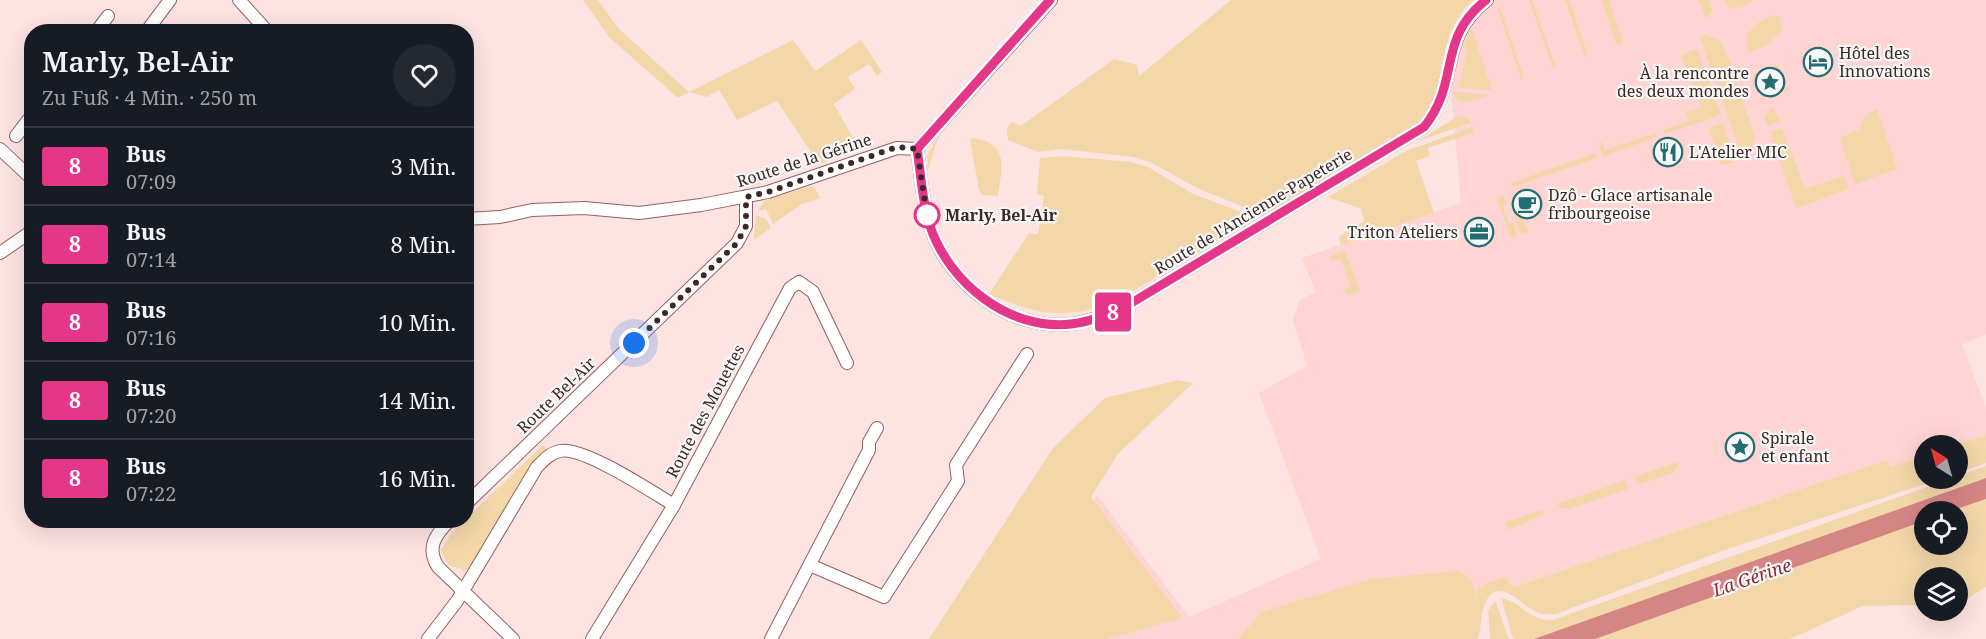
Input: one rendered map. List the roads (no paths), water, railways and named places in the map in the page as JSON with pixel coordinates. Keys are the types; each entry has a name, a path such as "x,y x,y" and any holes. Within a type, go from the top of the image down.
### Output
{"street":[{"path":"152,24 170,0"},
{"path":"240,0 261,24"},
{"path":"917,149 1051,0"},
{"name":"Route de l'Ancienne-Papeterie","path":"917,149 930,227 944,258 962,282 982,299 1016,316 1070,325 1097,319 1128,305 1424,127 1436,112 1441,100 1459,29 1487,0"},
{"path":"102,24 108,16"},
{"path":"16,136 24,126"},
{"name":"Route de la Gérine","path":"474,218 563,209 639,213 746,197 768,192 897,147 917,149"},
{"path":"0,149 24,172"},
{"name":"Route Bel-Air","path":"474,496 737,243 746,226 746,197"},
{"path":"0,253 24,236"},
{"name":"Route des Mouettes","path":"592,639 674,505 790,288 799,282 813,292 847,363"},
{"path":"810,565 884,597 958,481 956,465 1027,354"},
{"path":"771,639 877,428"},
{"path":"428,639 462,591 537,467 553,454 569,451 588,458 674,505"},
{"path":"443,528 434,538 432,558 462,591 513,639"}],"water":[{"path":"1986,478 1986,499 1968,505 1968,501 1921,501 1955,489 1968,489 1968,484"},
{"name":"La Gérine","path":"1914,504 1914,525 1595,639 1534,639"}],"place":[{"name":"Hôtel des Innovations","path":"1818,62"},
{"name":"À la rencontre des deux mondes","path":"1770,82"},
{"name":"L'Atelier MIC","path":"1668,152"},
{"name":"Dzô - Glace artisanale fribourgeoise","path":"1527,204"},
{"name":"Marly, Bel-Air","path":"927,215"},
{"name":"Triton Ateliers","path":"1479,232"},
{"name":"Spirale et enfant","path":"1740,447"}]}
